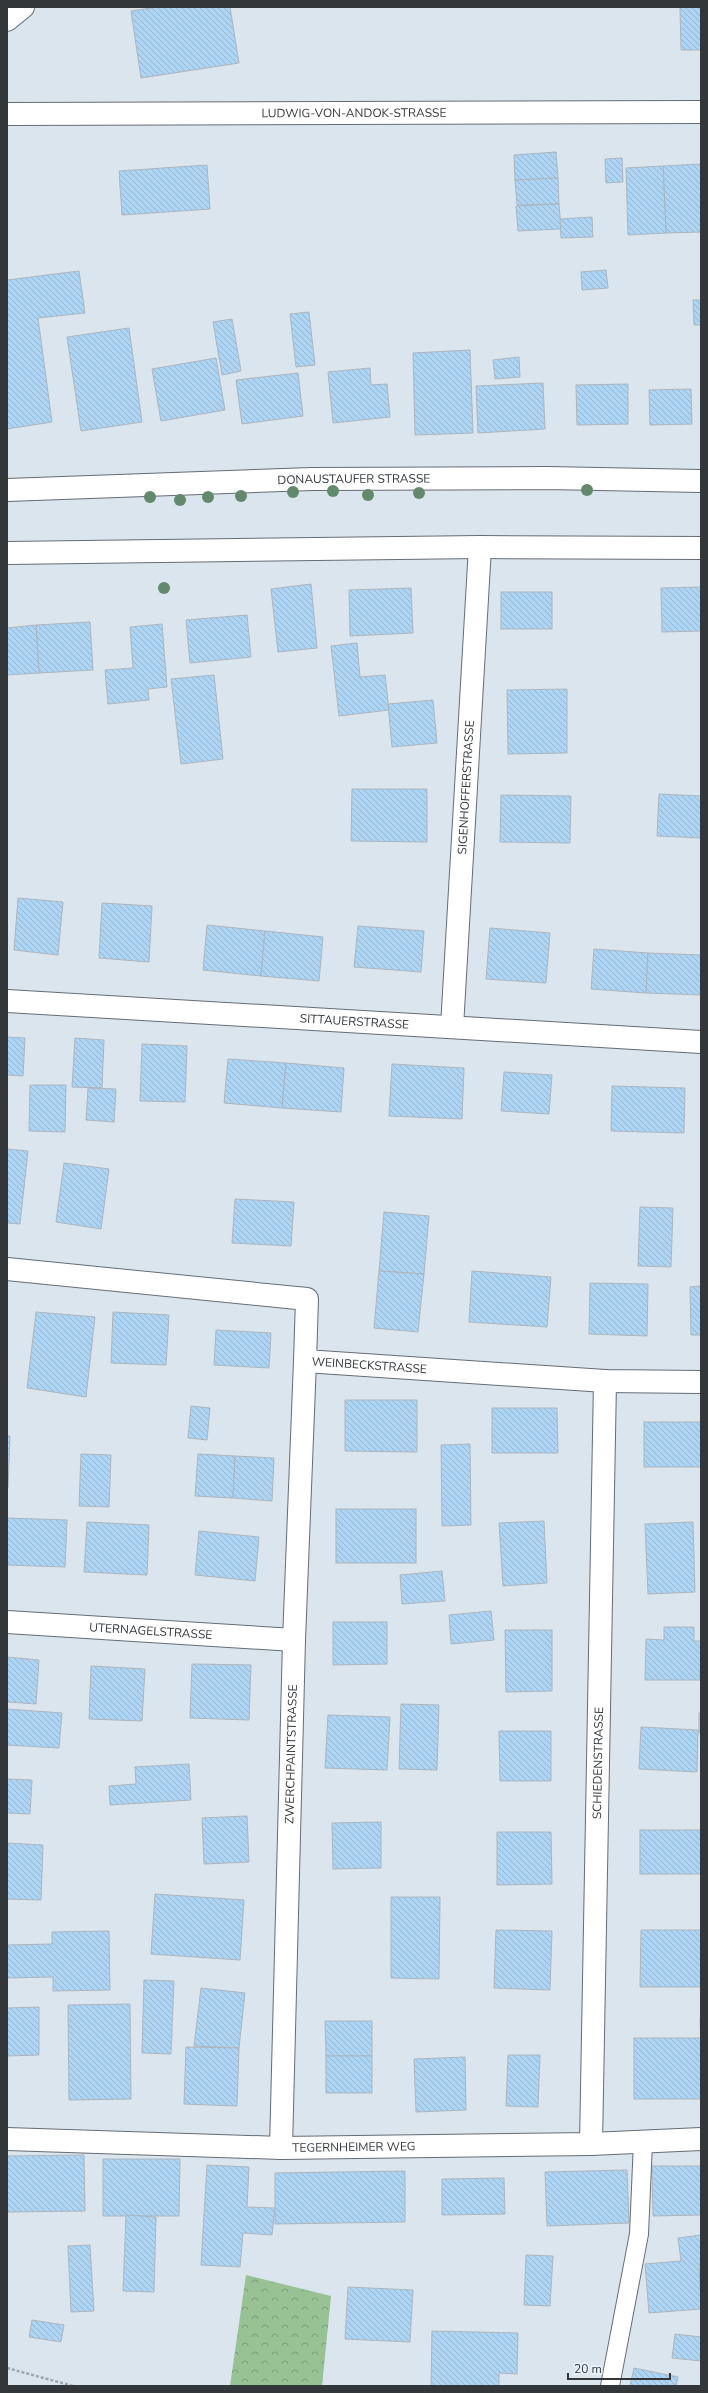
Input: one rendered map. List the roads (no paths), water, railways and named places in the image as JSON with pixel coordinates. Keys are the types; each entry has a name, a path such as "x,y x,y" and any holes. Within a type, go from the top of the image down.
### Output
{"street":[{"path":"7,20 23,7"},
{"name":"LUDWIG-VON-ANDOK-STRASSE","path":"7,114 701,112"},
{"name":"DONAUSTAUFER STRASSE","path":"7,490 320,479 539,478 701,481"},
{"path":"7,553 480,547 701,548"},
{"name":"SIGENHOFFERSTRASSE","path":"452,1027 480,547"},
{"name":"SITTAUERSTRASSE","path":"7,1000 701,1042"},
{"name":"WEINBECKSTRASSE","path":"7,1269 307,1299 305,1361 605,1381 701,1382"},
{"name":"ZWERCHPAINTSTRASSE","path":"281,2148 294,1640 305,1361"},
{"name":"SCHIEDENSTRASSE","path":"591,2144 605,1381"},
{"name":"UTERNAGELSTRASSE","path":"7,1622 294,1640"},
{"name":"TEGERNHEIMER WEG","path":"7,2139 281,2148 591,2144 701,2139"}],"lane":[{"path":"610,2386 639,2234 643,2142"}]}
